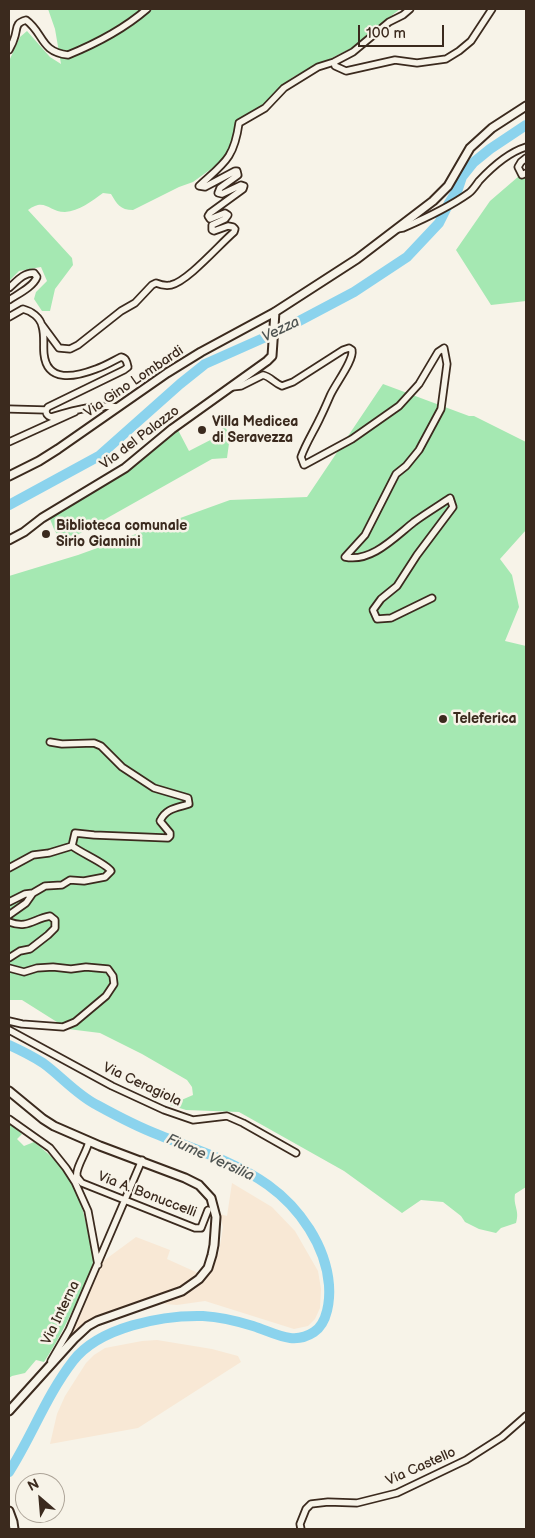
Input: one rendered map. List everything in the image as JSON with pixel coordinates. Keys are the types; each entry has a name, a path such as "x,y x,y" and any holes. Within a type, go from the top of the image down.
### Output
{"main road":[{"name":"Via Gino Lombardi","path":"9,476 39,462 117,407 193,357 275,312 357,259 434,200 448,186 470,148 492,128 526,106"},
{"name":"Via del Palazzo","path":"9,540 125,468 172,429 272,356 276,322 275,312"},
{"path":"9,1091 54,1126 142,1160 199,1185 211,1198 216,1216 212,1255 208,1268 199,1279 182,1291 97,1321 88,1326 9,1410"},
{"path":"9,1511 14,1529"}],"street":[{"path":"9,50 15,37 16,25 26,20 34,26 49,48 59,54 68,55 119,30 135,20 147,9"},
{"path":"9,317 23,309 31,311 59,348 64,350 70,349 121,311 135,303 152,285 156,283 162,285 172,284 195,270 234,232 232,226 212,230 212,225 225,219 228,215 225,213 210,219 208,216 243,189 244,186 241,185 222,194 218,193 220,188 238,175 237,171 205,187 199,186 226,162 234,148 239,123 265,108 284,88 318,67 334,62 353,52 384,25 410,9"},
{"path":"334,62 335,66 346,72 395,60 417,63 446,60 471,41 492,9"},
{"path":"395,230 446,208 471,191 504,158 526,147"},
{"path":"526,158 518,167 522,175 526,173"},
{"path":"9,288 25,274 34,273 37,277 31,285 9,300"},
{"path":"9,410 46,410 48,407 128,367 128,362 121,357 96,369 79,373 63,376 52,372 45,364 42,325"},
{"path":"230,387 241,386 263,375 269,376 282,386 293,382 343,350 348,348 352,350 353,354 304,447 301,457 304,465 352,440 398,406 419,384 438,352 444,348 447,364 441,409 419,450 406,466 396,474 365,535 345,557 355,559 373,552 393,540 415,521 450,498 453,507 417,555 397,586 381,599 374,610 377,619 391,618 432,598"},
{"path":"46,410 46,413 51,418 78,409 117,407"},
{"path":"9,442 73,414 78,409"},
{"path":"50,742 62,744 94,743 102,746 122,767 140,780 154,788 188,798 189,800 189,804 171,809 163,815 160,821 170,833 168,838 75,833 72,846"},
{"path":"9,868 33,855 49,854 72,846"},
{"path":"9,902 25,894 33,893 45,886 62,885 70,880 105,877 109,874 111,871 108,866 72,846"},
{"path":"9,915 26,903 33,893"},
{"path":"9,922 18,926 32,924 50,916 55,920 55,928 48,935 30,949 20,951 9,958"},
{"path":"9,968 24,972 37,968 53,967 108,969 113,976 114,984 106,996 75,1022 63,1027 22,1024 9,1021"},
{"name":"Via Ceragiola","path":"9,1030 112,1086 175,1115 193,1120 227,1116 296,1153"},
{"path":"9,1119 50,1148 75,1182 88,1211 98,1265"},
{"name":"Via A. Bonuccelli","path":"89,1141 89,1146 77,1171 77,1176 82,1183 195,1228 201,1228 208,1210"},
{"name":"Via Interna","path":"46,1370 69,1330 142,1160"},
{"name":"Via Castello","path":"301,1529 300,1524 306,1509 311,1504 328,1502 357,1503 397,1493 466,1460 502,1437 526,1416"}],"shaded area":[{"path":"232,1183 272,1207 295,1231 318,1271 321,1289 320,1308 315,1319 308,1326 294,1329 205,1301 177,1305 164,1304 195,1289 207,1278 219,1252 223,1227 220,1214 227,1216"},
{"path":"136,1237 170,1250 167,1259 198,1273 179,1287 94,1319 69,1337 102,1262"},
{"path":"157,1340 212,1349 238,1356 241,1362 138,1428 50,1444 57,1414 65,1396 86,1363 94,1355 105,1348"}],"green space":[{"path":"48,9 400,9 356,46 293,77 280,87 264,104 237,120 230,148 222,161 193,182 133,210 122,208 111,194 103,193 75,210 65,212 39,205 28,210 72,258 73,265 55,289 50,311 42,311 34,299 36,292 47,281 41,267 19,271 9,281 9,61 20,37 27,31 50,57 61,64 55,29"},
{"path":"526,170 526,301 491,305 456,250 490,201"},
{"path":"383,384 469,416 474,416 526,442 526,530 500,559 512,575 519,607 505,641 526,646 526,1187 515,1194 516,1223 501,1228 496,1233 479,1229 465,1222 461,1216 443,1202 421,1200 402,1213 344,1171 239,1112 186,1110 170,1105 193,1095 192,1087 187,1080 100,1033 68,1029 22,1000 9,1000 9,576 78,555 230,500 307,497"},
{"path":"222,421 230,436 227,458 212,459 70,539 62,538 57,534 50,519 51,516 128,469 178,430 189,451 222,434"},
{"path":"9,1122 22,1134 17,1139 24,1146 34,1142 57,1163 72,1183 86,1221 93,1264 87,1281 59,1338 44,1362 36,1360 25,1373 9,1378"}],"waterway":[{"name":"Vezza","path":"9,505 99,456 205,364 286,328 354,292 407,257 439,223 458,189 462,177 474,162 526,125"},
{"name":"Fiume Versilia","path":"9,1045 43,1063 90,1101 143,1128 229,1163 268,1185 280,1194 301,1216 317,1242 327,1270 329,1285 327,1310 322,1323 314,1332 299,1338 276,1335 253,1326 216,1317 187,1316 132,1325 99,1339 84,1349 63,1374 9,1472"}],"place":[{"name":"Villa Medicea di Seravezza","path":"202,430"},
{"name":"Biblioteca comunale Sirio Giannini","path":"46,534"},
{"name":"Teleferica","path":"443,719"}]}
